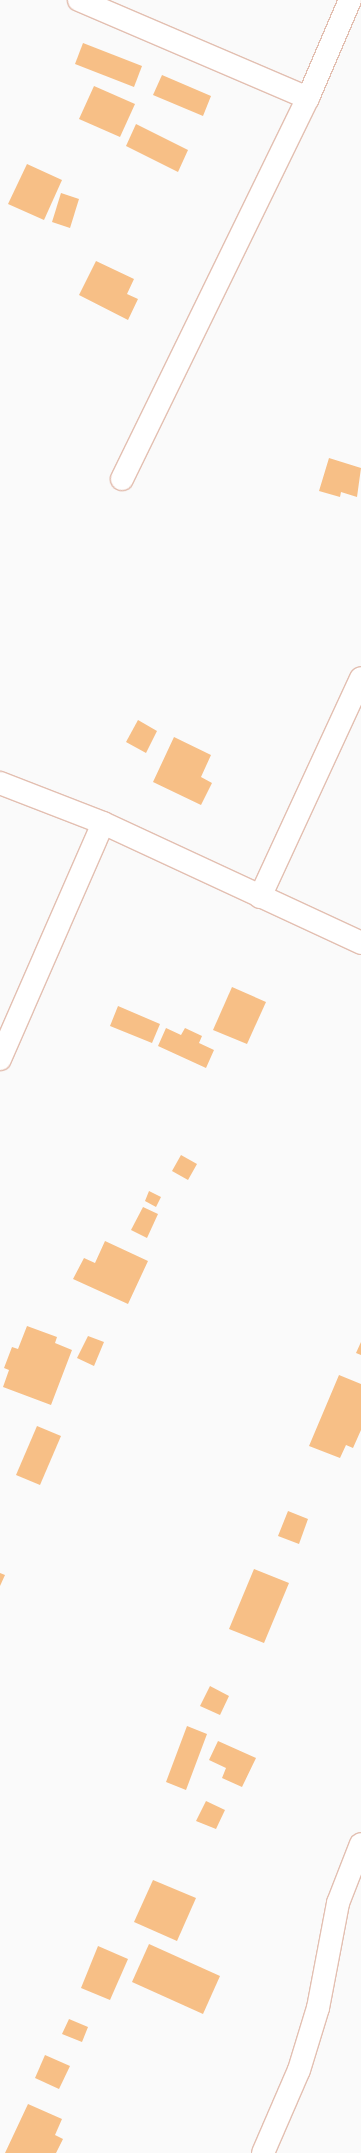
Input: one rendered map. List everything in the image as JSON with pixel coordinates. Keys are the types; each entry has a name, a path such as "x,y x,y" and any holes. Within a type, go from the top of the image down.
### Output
{"street":[{"path":"79,0 308,98"},
{"path":"122,479 308,98 350,0"},
{"path":"260,897 361,678"},
{"path":"0,783 103,824 361,943"},
{"path":"0,1059 103,824"},
{"path":"263,2153 301,2063 318,2008 338,1903 361,1844"}],"building":[{"path":"83,43 142,66 134,87 75,64"},
{"path":"162,75 211,96 203,116 153,95"},
{"path":"94,86 135,104 120,137 79,119"},
{"path":"136,124 188,150 178,172 126,146"},
{"path":"27,164 62,180 44,220 8,204"},
{"path":"61,193 79,199 70,228 52,222"},
{"path":"96,261 134,279 127,294 138,299 128,320 79,295"},
{"path":"329,458 361,468 357,497 341,492 340,497 319,491"},
{"path":"138,720 157,731 146,753 126,742"},
{"path":"174,737 211,755 201,777 212,783 201,805 153,782"},
{"path":"232,987 266,1002 247,1044 213,1030"},
{"path":"118,1006 160,1024 152,1043 110,1026"},
{"path":"166,1028 181,1035 185,1028 202,1036 199,1043 214,1050 206,1068 158,1046"},
{"path":"181,1155 197,1164 188,1180 172,1171"},
{"path":"149,1191 161,1197 156,1207 145,1201"},
{"path":"143,1207 158,1214 147,1238 131,1230"},
{"path":"105,1241 148,1261 128,1304 73,1279 84,1258 95,1263"},
{"path":"27,1326 57,1337 55,1343 72,1350 51,1405 3,1387 9,1370 4,1368 12,1347 18,1349"},
{"path":"88,1336 104,1342 94,1366 77,1358"},
{"path":"361,1342 361,1355 356,1353"},
{"path":"339,1375 361,1384 361,1430 353,1448 346,1445 340,1458 309,1446"},
{"path":"37,1426 61,1436 40,1485 16,1475"},
{"path":"288,1511 308,1519 299,1544 278,1536"},
{"path":"254,1569 289,1583 264,1643 229,1629"},
{"path":"0,1573 5,1575 0,1586"},
{"path":"210,1686 229,1696 220,1715 200,1706"},
{"path":"187,1726 207,1734 186,1790 166,1782"},
{"path":"218,1741 256,1758 242,1787 222,1778 226,1768 209,1760"},
{"path":"206,1801 225,1810 216,1829 196,1821"},
{"path":"153,1880 196,1898 177,1941 134,1922"},
{"path":"149,1944 220,1976 203,2014 132,1982"},
{"path":"98,1946 128,1959 110,2000 81,1988"},
{"path":"69,2019 88,2027 82,2042 62,2034"},
{"path":"45,2055 70,2066 59,2089 35,2078"},
{"path":"28,2104 62,2119 55,2135 63,2139 56,2153 5,2153"}]}
